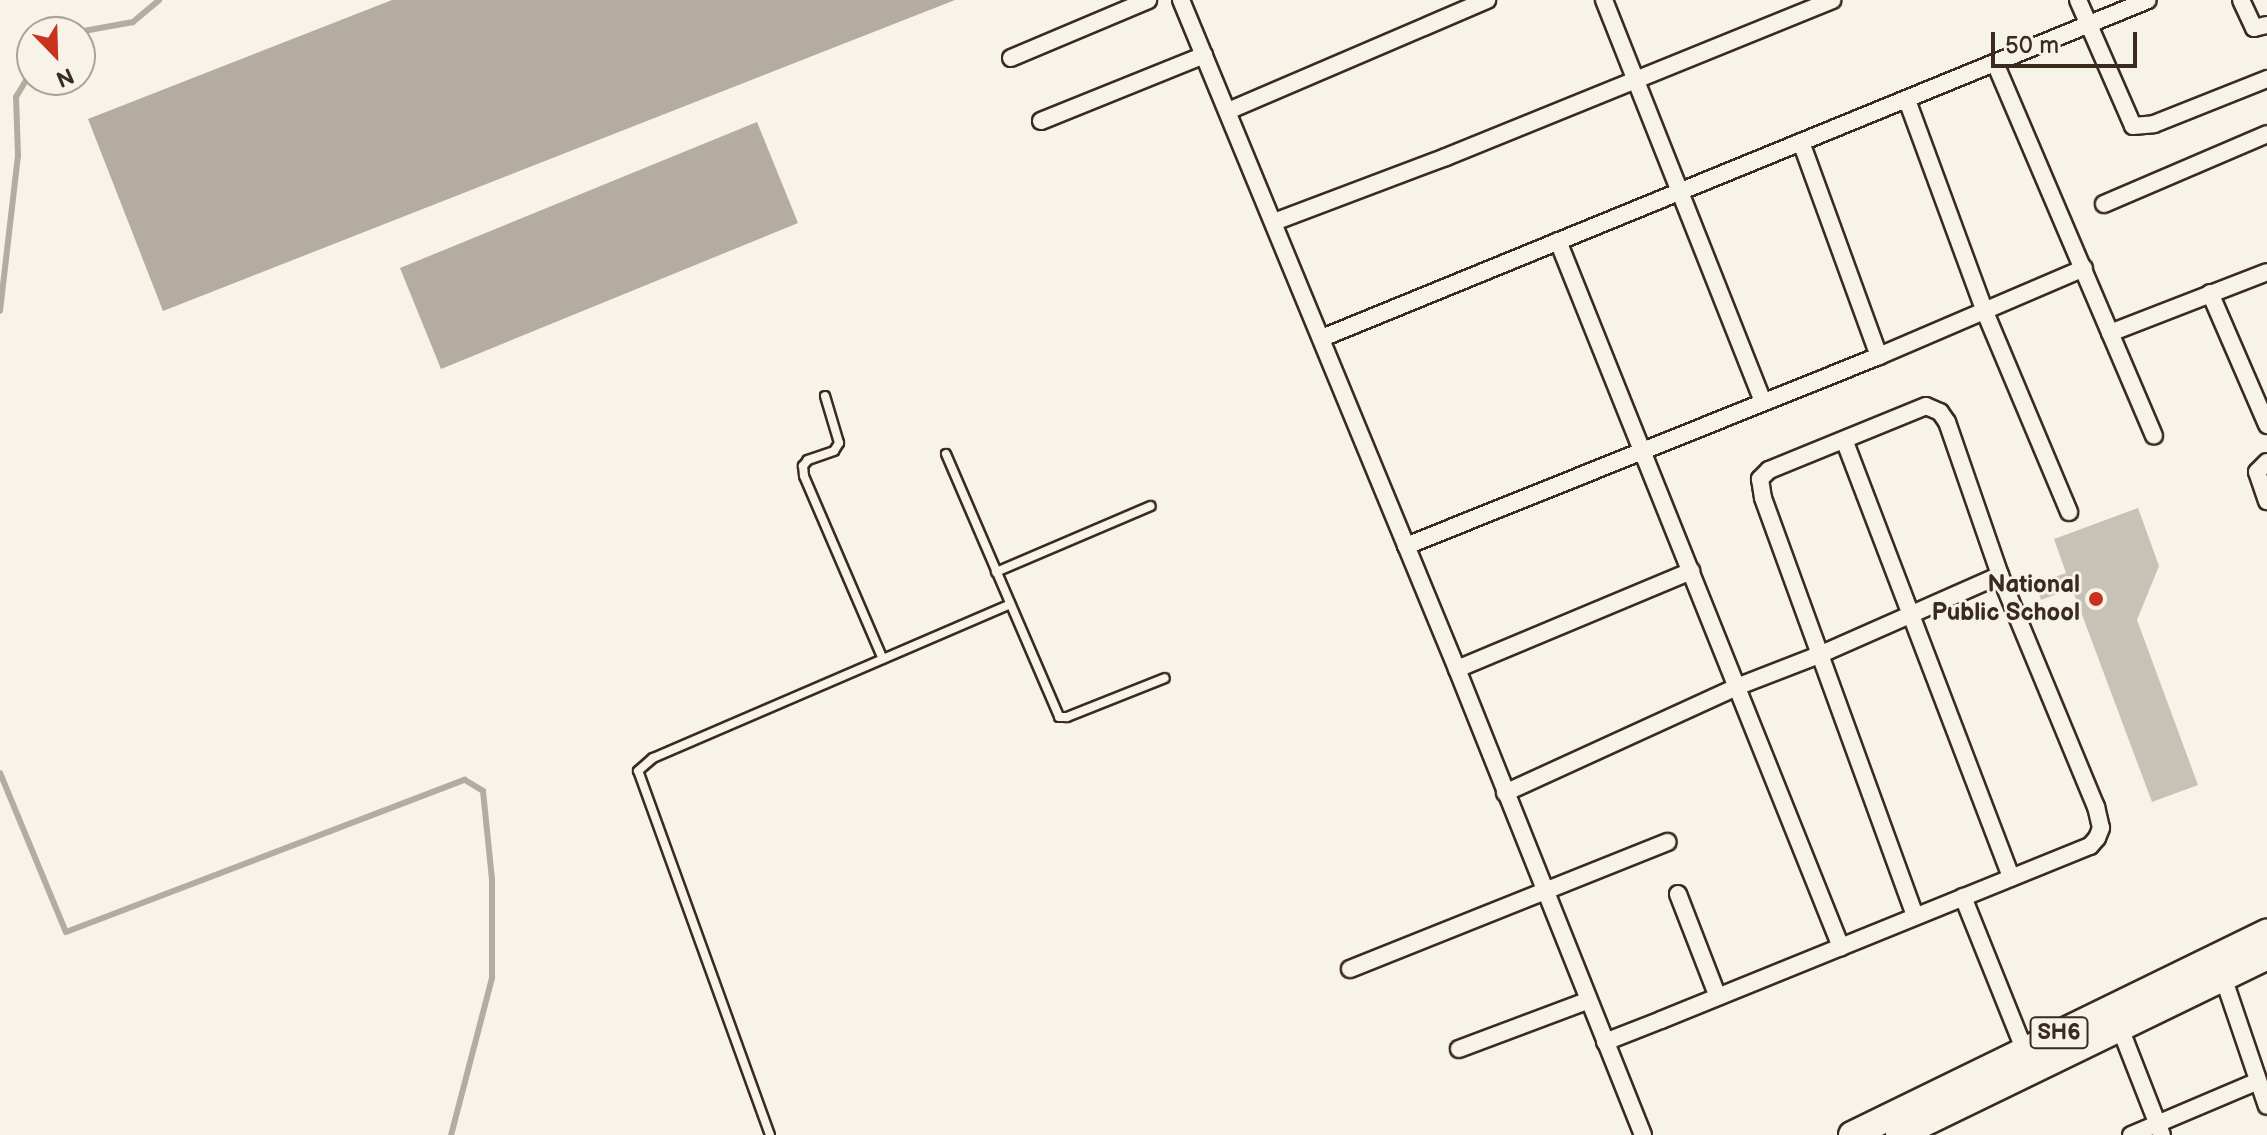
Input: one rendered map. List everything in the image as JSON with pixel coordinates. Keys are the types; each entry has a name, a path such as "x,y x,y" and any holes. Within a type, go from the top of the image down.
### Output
{"main road":[{"name":"SH6","path":"1852,1135 2267,933"},
{"name":"SH6","path":"1899,1135 2267,956"}],"street":[{"path":"1011,58 1148,0"},
{"path":"1181,0 1457,669 1643,1135"},
{"path":"1228,111 1487,0"},
{"path":"1604,0 1763,402"},
{"path":"1274,222 1446,157 1635,77 1832,0"},
{"path":"2078,0 2133,126 2154,124 2267,79"},
{"path":"1322,338 2148,0"},
{"path":"2241,0 2254,28 2267,25"},
{"path":"1041,121 1204,55"},
{"path":"1995,63 2154,435"},
{"path":"1907,100 1985,312 2069,512"},
{"path":"2104,204 2267,134"},
{"path":"1801,142 1879,356"},
{"path":"1558,241 1739,686 1841,947"},
{"path":"1406,546 1879,356 2084,268"},
{"path":"2110,333 2267,272"},
{"path":"2210,293 2267,425"},
{"path":"1605,1042 2090,846 2101,828 2096,807 2000,575 1947,422 1940,412 1926,406 1845,442 1769,470 1760,479 1763,498 1915,916"},
{"path":"1845,442 2011,877"},
{"path":"2267,462 2257,472 2267,501"},
{"path":"1457,669 1691,571"},
{"path":"1505,793 1739,686 1819,655 2000,575"},
{"path":"1350,969 1543,889 1668,842"},
{"path":"1678,894 1718,997"},
{"path":"1963,897 2024,1049"},
{"path":"2223,977 2267,1106"},
{"path":"1459,1049 1587,1001"},
{"path":"2120,1028 2160,1129"},
{"path":"2131,1135 2160,1129 2258,1081"}],"lane":[{"path":"825,396 839,443 834,451 808,460 803,466 804,476 883,659"},
{"path":"946,454 1059,717 1067,717 1165,678"},
{"path":"996,572 1151,506"},
{"path":"770,1135 638,771 653,758 1010,604"}],"shaded area":[{"path":"392,0 955,0 163,311 88,119"},
{"path":"757,122 798,223 441,369 400,268"}],"building":[{"path":"2138,508 2159,566 2137,620 2198,785 2152,802 2072,588 2041,600 2036,584 2066,573 2054,539"}],"waterway":[{"path":"96,29 133,22 159,0"},
{"path":"0,311 18,156 17,96"},
{"path":"0,773 66,932 465,780 483,791 492,879 492,978 451,1135"}],"place":[{"name":"National Public School","path":"2096,599"}]}
